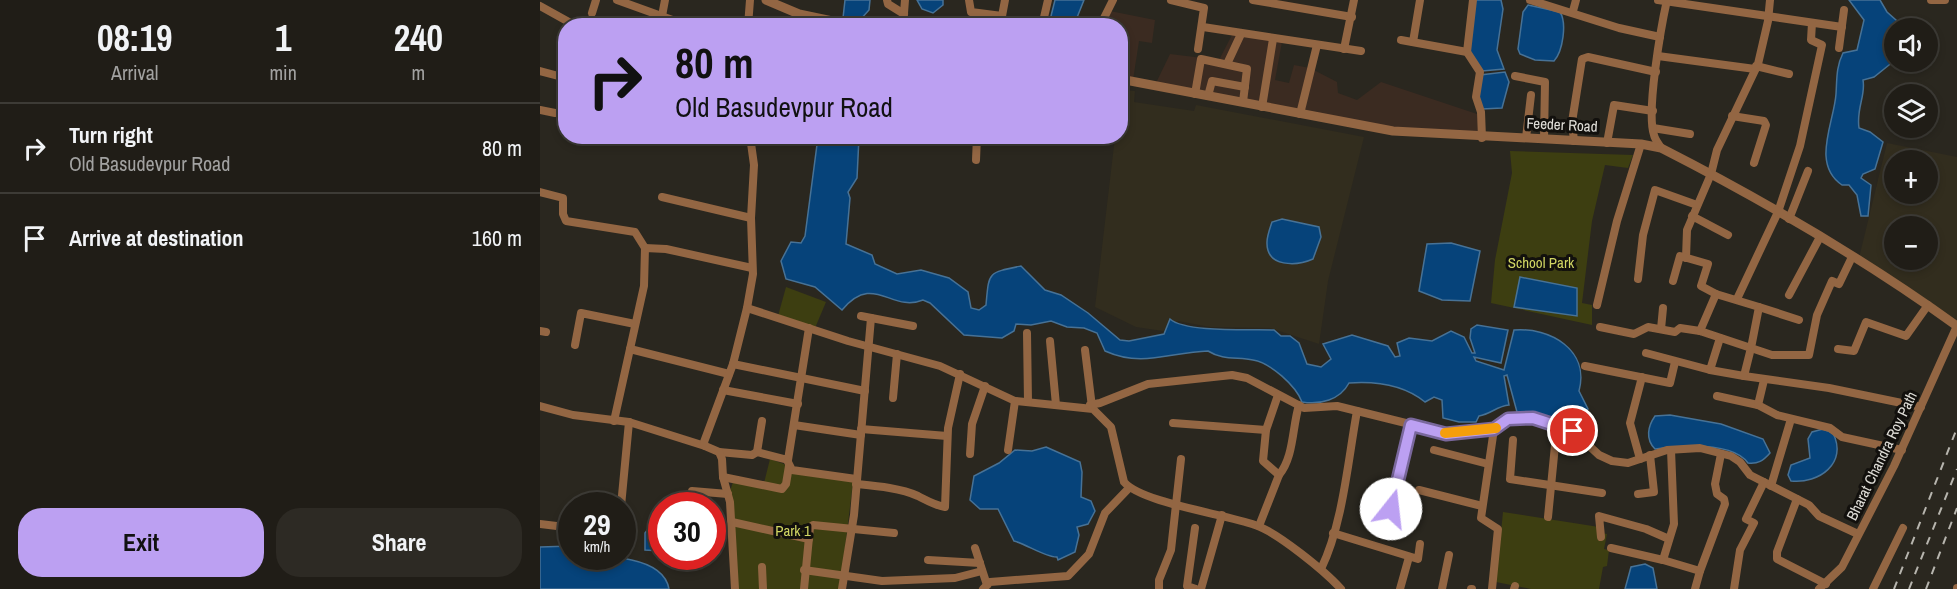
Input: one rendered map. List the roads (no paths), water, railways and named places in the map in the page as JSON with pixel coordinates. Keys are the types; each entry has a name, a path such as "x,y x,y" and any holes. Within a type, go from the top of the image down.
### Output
{"street":[{"path":"592,13 596,0"},
{"path":"617,0 667,18"},
{"path":"662,16 665,0"},
{"path":"749,18 750,0"},
{"path":"888,0 888,4 904,14"},
{"path":"904,18 905,0"},
{"path":"969,0 971,12 1002,16 1005,0"},
{"path":"1044,18 1048,0"},
{"path":"1104,18 1113,0"},
{"path":"1176,0 1205,4 1198,49"},
{"path":"1253,0 1352,17"},
{"path":"1344,49 1354,0"},
{"path":"1413,42 1420,0"},
{"path":"1473,0 1467,52 1480,72 1476,97 1481,112 1482,138"},
{"path":"1573,11 1576,0"},
{"path":"1658,0 1768,18 1842,27"},
{"path":"1686,258 1687,230 1692,216 1711,174 1717,150 1756,68 1770,0"},
{"path":"1931,0 1945,0"},
{"path":"769,1 799,14 818,18"},
{"path":"1535,1 1573,11 1619,28 1660,38"},
{"path":"1661,148 1653,135 1653,111 1660,38 1667,1"},
{"path":"540,6 562,18"},
{"path":"1839,48 1844,10"},
{"path":"1737,299 1778,212 1800,146 1822,45 1811,40 1812,23"},
{"path":"1203,27 1361,51"},
{"path":"1227,64 1241,34"},
{"path":"1262,107 1273,39"},
{"path":"1401,40 1467,52"},
{"path":"1300,114 1317,45"},
{"path":"1658,56 1789,74"},
{"path":"1574,141 1572,122 1582,59 1588,57 1656,72"},
{"path":"1195,94 1201,59 1247,69 1243,102"},
{"path":"540,71 558,76"},
{"path":"1515,76 1545,82 1544,139"},
{"name":"Feeder Road","path":"1128,81 1393,132 1641,144 1661,148 1820,237 1928,305 1957,326"},
{"path":"1208,96 1212,81 1245,87"},
{"path":"1526,138 1531,95"},
{"path":"1607,142 1614,105 1653,111"},
{"path":"540,110 555,113"},
{"path":"1732,116 1764,122 1766,125 1754,163"},
{"path":"1653,128 1690,134"},
{"path":"705,446 705,434 733,364 747,308 752,268 751,218 754,165 751,144"},
{"path":"976,160 977,144"},
{"path":"1597,305 1617,221 1641,144"},
{"path":"1789,219 1808,171"},
{"path":"1638,279 1642,235 1655,190 1697,205"},
{"path":"540,192 564,198 563,214 566,221 635,232 645,248 644,286 614,421"},
{"path":"662,197 751,218"},
{"path":"1692,216 1728,235"},
{"path":"1789,295 1820,237"},
{"path":"645,248 666,249 752,268"},
{"path":"1673,281 1680,256 1708,264 1701,286 1716,294 1799,320"},
{"path":"1600,327 1634,334 1648,327 1700,332 1772,355 1809,355 1816,315 1832,281 1839,284 1852,257"},
{"path":"1700,332 1716,294"},
{"path":"1838,349 1854,351 1866,322 1906,336 1928,305"},
{"path":"1743,376 1759,307"},
{"path":"747,308 960,374 1015,401 1091,407 1148,384 1218,375 1247,378 1304,408 1337,406 1446,434 1494,429 1508,419 1533,418 1573,431 1599,455 1612,461 1628,463 1671,450 1700,448 1740,462 1750,475 1797,499 1819,516 1858,534"},
{"path":"1661,329 1664,308"},
{"path":"574,345 581,313 635,324"},
{"path":"861,316 914,326"},
{"path":"842,589 852,529 871,318"},
{"name":"Bharat Chandra Roy Path","path":"1822,586 1842,567 1902,450 1957,326"},
{"path":"723,477 782,489 786,484 809,328"},
{"path":"1027,333 1028,402"},
{"path":"1710,370 1720,338"},
{"path":"1050,340 1056,405"},
{"path":"630,349 729,374"},
{"path":"1085,350 1091,407 1111,427 1119,452 1124,482 1129,488 1147,498 1259,526 1321,569 1341,589"},
{"path":"1646,353 1710,370 1850,392 1921,407"},
{"path":"893,398 897,354"},
{"path":"1586,366 1670,383 1675,362"},
{"path":"733,364 865,391"},
{"path":"540,406 573,415 629,422 719,452 752,455 757,452 788,463 792,470 903,492 919,496 929,504 945,507 947,436 960,374"},
{"path":"1640,459 1630,423 1642,376"},
{"path":"1758,405 1764,380"},
{"path":"970,454 972,424 985,386"},
{"path":"723,390 798,404"},
{"path":"1278,395 1266,429 1263,461 1280,475"},
{"path":"1717,396 1758,405 1791,419 1830,428 1842,437 1902,450"},
{"path":"1008,450 1015,401"},
{"path":"1259,526 1289,456 1292,430 1299,405"},
{"path":"1321,569 1333,533 1357,411"},
{"path":"1734,589 1740,550 1754,523 1746,519 1767,484 1791,419"},
{"path":"757,452 762,421"},
{"path":"622,492 629,422"},
{"path":"1173,423 1266,429"},
{"path":"794,425 861,432 947,436"},
{"path":"1385,525 1396,492 1411,425"},
{"path":"1548,518 1557,425"},
{"path":"1492,589 1498,529 1481,518 1494,429"},
{"path":"1513,440 1510,479 1602,493"},
{"path":"1434,450 1488,464"},
{"path":"1663,560 1674,524 1671,450"},
{"path":"719,452 723,459 723,477 732,522 735,589"},
{"path":"1695,589 1725,504 1724,499 1717,494 1715,484 1720,454"},
{"path":"1638,494 1654,492 1650,455"},
{"path":"1159,589 1159,580 1171,550 1178,504 1181,459"},
{"path":"975,548 985,587 1000,581 1068,576 1089,554 1105,513 1129,488"},
{"path":"1419,490 1482,506"},
{"path":"692,491 728,494"},
{"path":"1797,499 1777,559 1822,586"},
{"path":"1195,528 1187,586 1198,589 1222,515"},
{"path":"1601,537 1599,516 1646,529 1669,539"},
{"path":"732,522 809,539"},
{"path":"540,524 558,526"},
{"path":"804,589 804,570 810,527 816,524 894,533"},
{"path":"1873,589 1903,528"},
{"path":"1333,533 1418,559 1420,544"},
{"path":"1611,548 1700,571"},
{"path":"1442,589 1449,555"},
{"path":"1402,589 1409,557"},
{"path":"928,560 981,567"},
{"path":"762,567 763,589"},
{"path":"804,570 882,581 956,578 981,567"}],"water":[{"path":"845,0 870,0 869,10 862,18 843,18"},
{"path":"917,0 943,0 943,5 933,13 922,9"},
{"path":"1055,0 1084,0 1077,18 1050,18"},
{"path":"1475,0 1501,0 1503,9 1497,50 1504,69 1482,71 1468,50"},
{"path":"1849,0 1880,0 1894,18 1884,18 1884,69 1874,77 1863,80 1859,128 1870,132 1883,142 1875,169 1863,174 1861,178 1871,185 1868,216 1861,216 1857,195 1849,185 1842,185 1833,176 1826,155 1839,63 1843,53 1857,50 1864,20"},
{"path":"1528,5 1560,12 1563,37 1560,51 1554,61 1535,60 1520,54 1518,49 1523,12"},
{"path":"1505,72 1509,82 1502,108 1482,109 1478,95 1480,75"},
{"path":"817,144 859,144 857,178 848,192 850,198 846,244 872,255 875,264 897,274 921,270 949,278 968,292 971,308 979,310 986,305 989,280 992,276 1002,270 1021,266 1045,290 1061,295 1088,313 1120,340 1129,341 1164,334 1170,319 1178,323 1204,328 1274,330 1281,336 1290,336 1299,343 1307,364 1321,367 1331,359 1323,344 1352,335 1388,346 1395,357 1400,356 1397,343 1409,338 1432,341 1451,331 1464,337 1472,353 1475,353 1470,338 1471,329 1477,325 1508,330 1501,363 1474,357 1476,361 1504,370 1514,330 1541,332 1564,344 1573,353 1579,364 1581,376 1579,391 1588,409 1578,423 1517,412 1507,375 1504,376 1509,405 1479,416 1476,422 1459,422 1443,418 1442,400 1434,397 1425,402 1417,396 1390,385 1349,383 1340,394 1329,400 1316,403 1302,402 1294,389 1275,370 1253,360 1224,357 1208,351 1144,359 1119,356 1105,351 1097,333 1051,321 1031,325 1016,324 1014,331 1002,338 964,335 930,303 923,300 912,303 901,302 873,294 864,294 853,299 842,310 815,287 786,279 781,261 791,242 801,243 805,236"},
{"path":"1282,219 1319,227 1321,237 1313,259 1291,264 1277,261 1272,257 1267,242 1269,232 1272,222"},
{"path":"1451,243 1480,251 1470,301 1442,300 1419,291 1427,244"},
{"path":"1520,277 1577,288 1577,316 1514,307"},
{"path":"1670,415 1721,424 1763,439 1770,453 1760,461 1748,463 1730,451 1718,448 1691,446 1655,449 1649,437 1651,424 1655,416"},
{"path":"1823,429 1833,433 1837,444 1834,462 1821,475 1801,481 1791,481 1788,475 1791,465 1810,458 1808,439 1812,432"},
{"path":"1046,447 1080,462 1081,497 1091,501 1095,511 1088,524 1077,527 1079,535 1075,552 1058,560 1057,557 1014,541 998,509 980,509 970,500 974,476 999,463 1015,450 1032,451"},
{"path":"648,529 648,550 645,550 645,533"},
{"path":"558,546 558,570 636,570 636,561 643,563 648,566 648,570 656,570 664,578 669,589 540,589 540,547"},
{"path":"1645,564 1653,568 1657,589 1625,589 1631,567"}],"railway":[{"path":"1894,589 1957,428"},
{"path":"1909,589 1957,469"},
{"path":"1926,589 1957,508"}],"park label":[{"name":"School Park","path":"1541,263"},
{"name":"Park 1","path":"793,531"}]}
